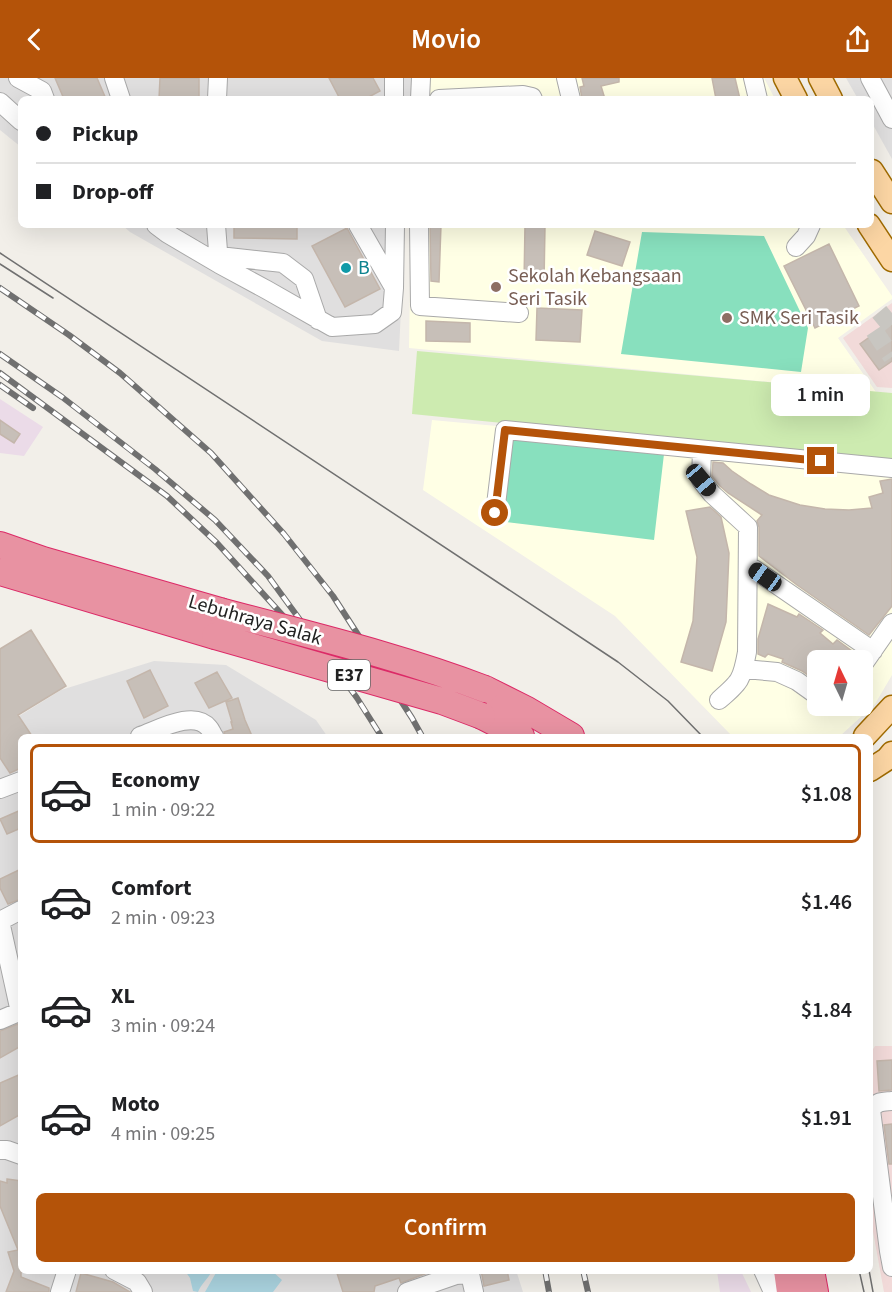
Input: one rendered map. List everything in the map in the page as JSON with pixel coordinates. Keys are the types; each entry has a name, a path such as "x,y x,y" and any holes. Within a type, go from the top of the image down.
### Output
{"highway":[{"name":"Lebuhraya Salak","path":"0,545 44,560 451,676 527,710 569,734"},
{"name":"Lebuhraya Salak","path":"0,572 442,701 482,716 517,734"},
{"path":"788,1274 790,1292"},
{"path":"812,1274 814,1292"}],"main road":[{"path":"785,78 794,96"},
{"path":"820,78 829,96"},
{"path":"874,174 892,202"},
{"path":"871,228 892,260"},
{"path":"867,734 892,707"},
{"path":"873,768 892,753"}],"street":[{"path":"18,78 42,91 44,96"},
{"path":"114,78 120,96"},
{"path":"218,78 218,96"},
{"path":"420,96 421,78"},
{"path":"566,78 570,96"},
{"path":"753,78 757,96"},
{"path":"870,78 890,110"},
{"path":"393,79 394,96"},
{"path":"502,96 528,96"},
{"path":"0,102 18,118"},
{"path":"160,228 332,327 375,324 392,312 395,228"},
{"path":"216,228 219,260"},
{"path":"360,228 394,288"},
{"path":"419,228 420,306 519,313"},
{"path":"796,247 810,228"},
{"path":"219,260 283,263 303,279 318,320"},
{"path":"495,513 505,430 892,468"},
{"path":"702,450 701,480 712,494 748,527 747,652 738,684 719,700"},
{"path":"748,565 858,650"},
{"path":"873,651 892,623"},
{"path":"744,669 777,672 807,688"},
{"path":"145,734 183,720 195,720 202,723 209,727 213,734"},
{"path":"0,789 18,782"},
{"path":"18,912 0,921 2,940 18,1000"},
{"path":"0,1020 18,1012"},
{"path":"873,1107 878,1103 892,1101"},
{"path":"873,1127 888,1251 892,1267"},
{"path":"0,1150 18,1154"},
{"path":"60,1292 66,1274"},
{"path":"121,1274 136,1282 143,1292"},
{"path":"407,1292 452,1274"},
{"path":"470,1274 474,1292"},
{"path":"765,1274 773,1292"}],"shaded area":[{"path":"0,78 412,78 411,96 18,96 18,145 0,130"},
{"path":"415,78 764,78 773,96 414,96"},
{"path":"846,78 892,78 892,159 874,127 874,96 856,96"},
{"path":"125,228 405,228 399,351 322,341"},
{"name":"SMK Seri Tasik","path":"411,228 845,228 892,296 892,299 838,338 876,392 409,348"},
{"path":"892,303 892,388 877,387 843,338"},
{"path":"0,399 43,427 24,456 0,453"},
{"path":"432,420 892,463 892,675 875,704 873,706 873,650 807,650 807,716 862,716 842,734 730,734 615,616 423,490"},
{"path":"154,661 226,665 316,720 326,734 18,734 18,1274 517,1274 523,1292 0,1292 0,728 61,690"},
{"path":"875,1046 892,1046 892,1292 884,1292 873,1232 873,1049"},
{"path":"717,1274 742,1274 751,1292 720,1292"}],"green space":[{"path":"642,232 764,236 808,328 801,372 621,354"},
{"path":"417,351 892,393 892,462 412,414"},
{"path":"509,436 664,454 654,540 498,521"}],"water":[{"path":"187,1274 210,1274 198,1292 193,1291"},
{"path":"215,1274 275,1274 282,1280 273,1292 205,1292"}],"building":[{"path":"55,78 97,78 105,96 63,96"},
{"path":"160,78 199,78 199,96 159,96"},
{"path":"329,78 373,78 380,91 371,96 338,96"},
{"path":"582,78 619,78 619,82 601,86 604,96 582,96 580,87 584,86"},
{"path":"712,78 735,78 739,96 715,96"},
{"path":"234,228 297,228 297,239 234,238"},
{"name":"B","path":"347,228 380,289 345,307 312,246"},
{"path":"430,228 441,228 439,282 431,281"},
{"path":"525,228 545,228 544,283 524,282"},
{"path":"595,231 630,242 622,266 587,255"},
{"path":"829,244 859,306 815,328 784,266"},
{"path":"537,308 582,310 580,342 536,340"},
{"path":"426,321 470,323 470,342 426,341"},
{"path":"892,321 892,361 879,370 860,344"},
{"path":"0,420 20,434 14,443 0,434"},
{"path":"713,462 723,463 769,495 800,505 825,509 872,508 869,497 883,493 880,481 892,479 892,606 869,635 759,556 757,521 762,515 720,486 712,476"},
{"path":"710,507 721,517 729,553 726,622 712,671 681,662 693,621 697,557 686,511"},
{"path":"768,604 797,617 799,614 823,630 820,633 833,644 837,640 851,650 807,650 807,674 782,662 783,659 768,654 765,657 758,654 758,639"},
{"path":"31,630 66,686 18,715 31,734 18,734 18,769 10,773 0,758 0,649"},
{"path":"150,670 168,706 144,718 127,681"},
{"path":"217,672 232,698 209,708 195,683"},
{"path":"238,698 251,734 224,734 224,732 233,729 226,702"},
{"path":"18,811 18,829 7,834 0,819"},
{"path":"18,870 18,900 8,904 0,888 0,879"},
{"path":"18,1024 18,1048 0,1058 0,1031"},
{"path":"892,1060 892,1090 879,1091 877,1061"},
{"path":"18,1075 18,1116 0,1126 0,1083"},
{"path":"892,1124 892,1164 889,1164 884,1125"},
{"path":"7,1179 18,1181 18,1250 0,1206 0,1181 7,1183"},
{"path":"18,1250 18,1274 21,1274 21,1277 49,1288 49,1292 6,1292 14,1271 8,1252"},
{"path":"81,1274 85,1274 113,1282 130,1292 76,1292"},
{"path":"337,1274 425,1274 401,1283 399,1278 375,1286 374,1292 343,1292"},
{"path":"482,1274 508,1274 509,1280 484,1286"}],"tunnel":[{"path":"892,313 873,329 892,357"}],"tram line":[{"path":"0,253 618,662 668,701 700,734"},
{"path":"0,264 53,298"},
{"path":"860,1274 864,1292"},
{"path":"870,1274 873,1292"}],"railway":[{"path":"0,288 120,373 211,453 284,534 333,596 421,734"},
{"path":"0,354 62,397 155,469 215,520 268,576 357,698 380,734"},
{"path":"0,373 167,496 217,543 317,656"},
{"path":"0,385 33,408"},
{"path":"546,1274 549,1292"},
{"path":"584,1274 588,1292"}],"place":[{"name":"B","path":"346,268"},
{"name":"Sekolah Kebangsaan Seri Tasik","path":"496,287"},
{"name":"SMK Seri Tasik","path":"727,318"}],"route":[{"path":"495,513 505,430 821,461"}]}
